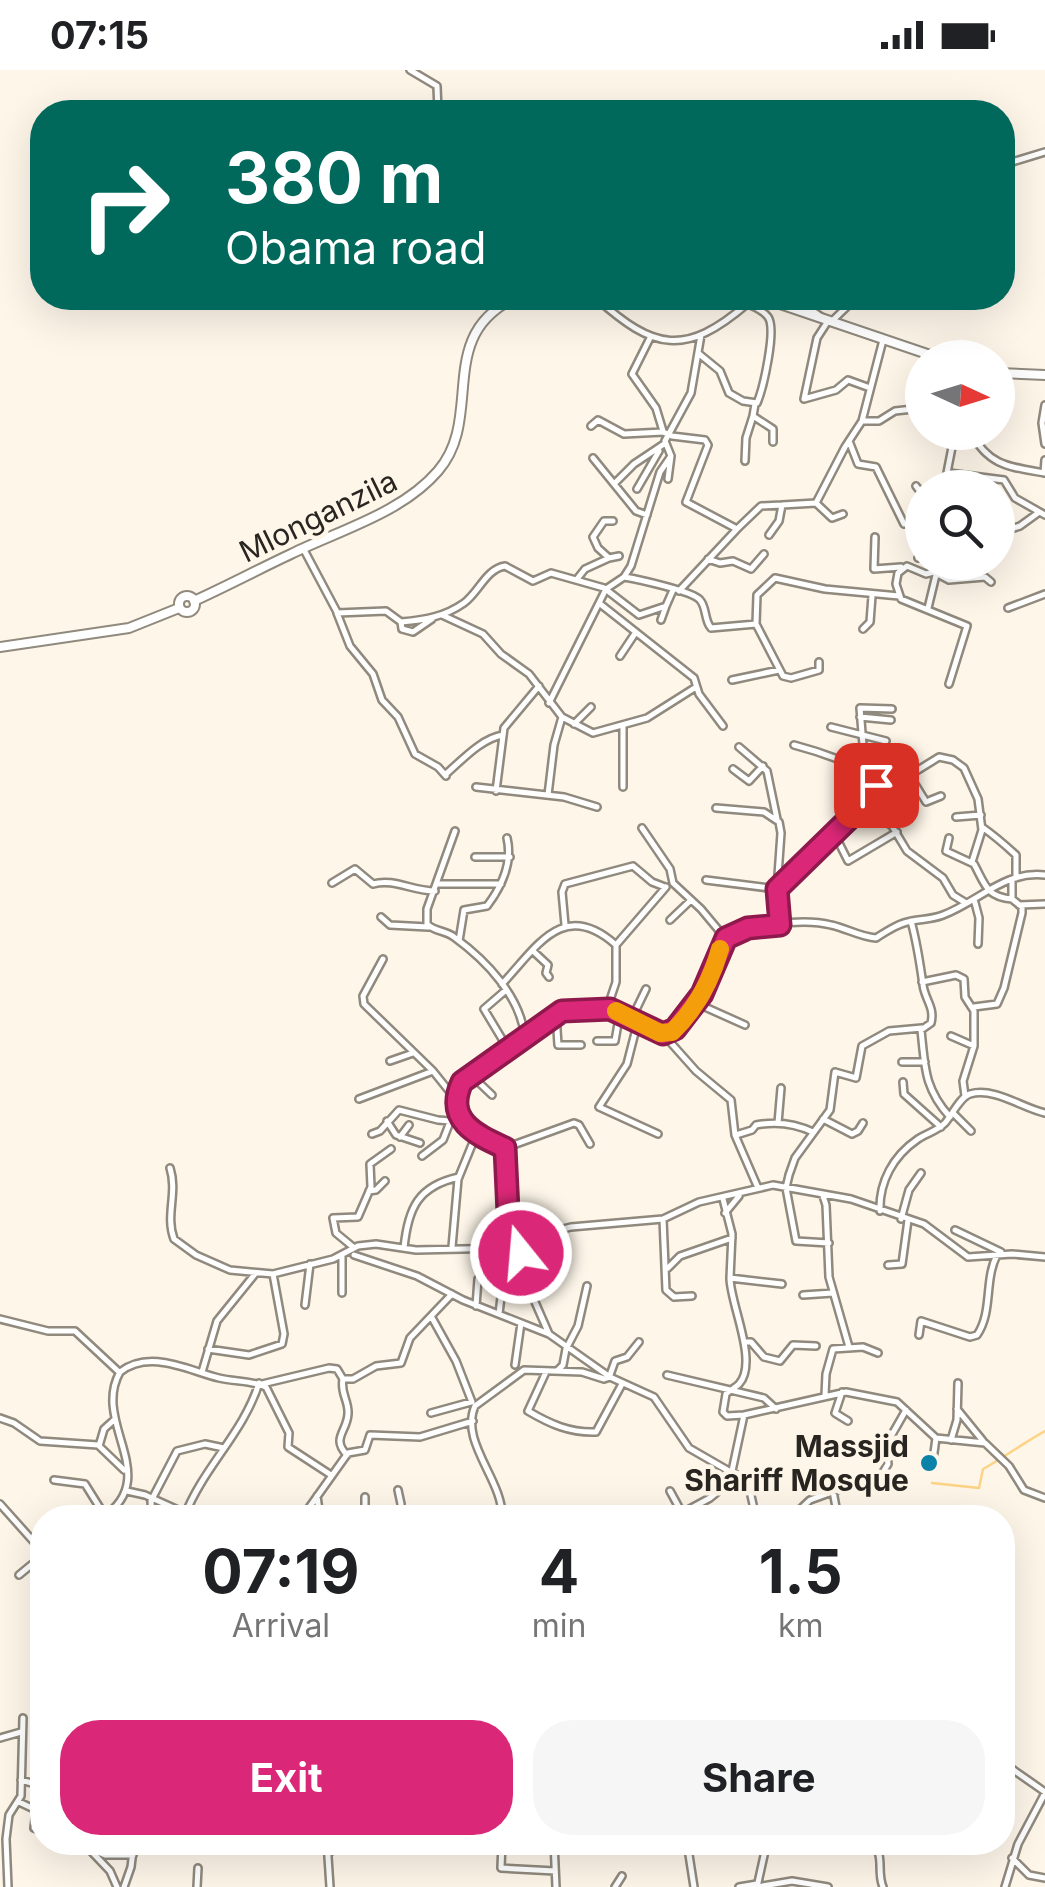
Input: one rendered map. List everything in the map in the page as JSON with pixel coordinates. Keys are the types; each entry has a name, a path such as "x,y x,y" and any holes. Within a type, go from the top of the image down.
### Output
{"street":[{"path":"410,70 438,86 438,100"},
{"path":"1015,162 1045,152"},
{"name":"Mlonganzila","path":"0,647 129,628 179,608 189,613 195,607 194,600 414,495 447,458 459,426 469,342 494,310"},
{"path":"610,310 650,338 669,340 702,335 740,310"},
{"path":"745,461 746,438 768,358 771,324 762,310"},
{"path":"792,310 905,347"},
{"path":"812,310 827,320"},
{"path":"840,310 827,320 817,338 804,399 836,390 848,380 870,388"},
{"path":"637,489 690,393 702,335"},
{"path":"650,338 632,374 656,408 666,433"},
{"path":"816,503 862,421 883,340"},
{"path":"698,352 720,370 729,394 755,404"},
{"path":"1015,374 1045,375"},
{"path":"1045,406 1045,444"},
{"path":"862,421 874,422 905,410"},
{"path":"754,416 772,429 773,442"},
{"path":"591,426 598,420 624,434 666,433 708,442 686,502 736,529"},
{"path":"849,441 858,464 876,466 904,524"},
{"path":"662,446 671,456 668,479"},
{"path":"615,483 634,464 662,446"},
{"path":"982,450 985,456 1009,466 1045,473 1045,460"},
{"path":"549,703 606,589 624,577 638,550 662,468 671,456"},
{"path":"593,458 636,511 646,515"},
{"path":"1015,498 1042,514"},
{"path":"661,620 676,591 761,506 816,503 832,518 843,514"},
{"path":"769,535 780,521 782,505"},
{"path":"1015,527 1042,514"},
{"path":"609,558 598,548 593,534 605,521 613,522"},
{"path":"876,536 874,569 904,567"},
{"path":"303,548 350,646 373,674 377,691 385,706 398,717 415,754 445,775 485,739 503,735"},
{"path":"708,559 720,564 733,561 750,569 764,554"},
{"path":"577,579 587,567 619,556"},
{"path":"899,596 896,578 904,567"},
{"path":"337,612 386,611 401,622 442,616 474,595 497,568 516,569 534,582 550,572 577,579 606,589 640,615 666,606"},
{"path":"624,577 700,600 711,628 756,624"},
{"path":"819,662 819,670 790,678 783,676 756,624 757,595 777,578 816,588 899,596 966,626 950,684"},
{"path":"928,608 934,580"},
{"path":"1008,608 1045,594"},
{"path":"863,629 870,622 872,595"},
{"path":"599,603 694,678 696,688 723,726"},
{"path":"442,616 483,634 539,686 562,717 597,733 650,716 696,688"},
{"path":"401,622 402,628 413,632 434,618"},
{"path":"620,656 636,632"},
{"path":"732,680 779,670"},
{"path":"496,791 503,735 512,716 539,686"},
{"path":"574,724 591,707"},
{"path":"865,770 860,707 892,709"},
{"path":"548,795 562,717"},
{"path":"860,717 891,720"},
{"path":"622,726 623,788"},
{"path":"832,728 886,741"},
{"path":"794,745 816,749 865,770 879,782"},
{"path":"739,746 763,766 771,782 781,833 777,889 780,925"},
{"path":"777,889 856,811 859,796 879,782 910,776 939,756 954,760 965,770 978,799 982,827 972,862"},
{"path":"733,769 749,781 763,766"},
{"path":"910,776 926,802 941,796"},
{"path":"476,788 548,795 597,807"},
{"path":"716,808 764,812 777,820"},
{"path":"856,811 869,808 897,832 907,851 945,880 953,895 966,904"},
{"path":"956,817 980,816"},
{"path":"982,827 996,834 1002,846 1016,855 1012,900"},
{"path":"642,828 670,869 673,883 726,938"},
{"path":"428,927 426,912 455,831"},
{"path":"834,835 848,861 897,832"},
{"path":"460,941 464,911 487,906 501,884 510,857 507,838"},
{"path":"949,838 946,850 972,862 985,889 993,896 1019,904 1022,913 1001,997 992,1006 974,1007"},
{"path":"475,857 510,857"},
{"path":"565,925 565,884 633,866 652,882 666,887"},
{"path":"332,883 354,868 372,884 388,880 412,889 501,884"},
{"path":"663,1034 675,1029 696,1003 713,974 726,938 748,928 820,923 871,938 911,921 940,917 985,889 1014,879 1045,875"},
{"path":"706,880 777,889"},
{"path":"608,1009 616,982 616,945 673,883"},
{"path":"974,899 979,918 978,944"},
{"path":"670,920 691,900"},
{"path":"1019,904 1045,904"},
{"path":"381,917 390,925 428,927 460,941 504,987 522,1015 525,1038"},
{"path":"829,1243 796,1241 786,1188 792,1164 831,1108 835,1072 857,1078 862,1046 889,1030 930,1024 933,1012 922,982 911,921"},
{"path":"508,1050 484,1010 533,952 565,925 575,924 616,945"},
{"path":"533,952 549,966 549,977"},
{"path":"383,959 362,1001 433,1071 457,1101 462,1122 476,1135 505,1148 574,1123 590,1144"},
{"path":"880,1211 880,1186 885,1176 912,1144 952,1116 965,1096 963,1081 974,1046 974,1007 965,997 962,976 922,982"},
{"path":"646,989 635,1020 627,1064 599,1108 658,1134"},
{"path":"696,1003 745,1025"},
{"path":"457,1101 460,1087 472,1075 556,1014 570,1009 620,1012 663,1034 696,1071 732,1100 736,1135 758,1188"},
{"path":"597,1041 616,1040 620,1012"},
{"path":"556,1014 558,1044 581,1046"},
{"path":"922,1028 931,1094 970,1131"},
{"path":"952,1036 974,1046"},
{"path":"390,1061 413,1053"},
{"path":"902,1062 925,1062"},
{"path":"360,1098 433,1071"},
{"path":"472,1075 492,1095"},
{"path":"903,1082 905,1096 941,1127"},
{"path":"778,1123 782,1088"},
{"path":"965,1096 1006,1098 1045,1113"},
{"path":"372,1134 399,1110 462,1122"},
{"path":"823,1119 852,1134 863,1123"},
{"path":"388,1121 400,1137 420,1143"},
{"path":"422,1156 443,1140 450,1122"},
{"path":"736,1135 759,1124 778,1123 813,1132"},
{"path":"400,1137 410,1125"},
{"path":"452,1247 459,1177 476,1135"},
{"path":"505,1148 508,1212 524,1242 521,1270 548,1334"},
{"path":"390,1149 370,1164 369,1190 358,1216 335,1216 332,1220 336,1234 353,1251 548,1334 610,1376 654,1397 679,1438 693,1452 735,1473 750,1486 754,1505"},
{"path":"170,1168 175,1187 170,1218 174,1239 220,1266 254,1274 273,1274 342,1257 362,1246 508,1248 571,1227 664,1219 699,1202 773,1185 851,1200 929,1226 968,1257 1009,1254"},
{"path":"888,1265 902,1264 909,1190 921,1173"},
{"path":"404,1248 410,1214 426,1190 432,1184 459,1177"},
{"path":"369,1190 376,1190 385,1181"},
{"path":"726,1213 740,1194"},
{"path":"822,1196 826,1205 829,1275 849,1347"},
{"path":"723,1199 732,1238 730,1278 744,1342 741,1381 726,1391"},
{"path":"664,1219 668,1269 664,1282 668,1293 678,1298 692,1296"},
{"path":"955,1230 990,1250 1045,1257"},
{"path":"668,1269 680,1256 732,1238"},
{"path":"333,1259 353,1251"},
{"path":"919,1335 921,1321 970,1337 977,1335 983,1324 990,1271 997,1255"},
{"path":"342,1257 342,1293"},
{"path":"305,1305 310,1264"},
{"path":"498,1314 504,1271"},
{"path":"202,1372 218,1322 254,1274"},
{"path":"208,1350 249,1355 282,1344 284,1334 273,1274"},
{"path":"730,1278 782,1284"},
{"path":"476,1306 478,1279"},
{"path":"556,1372 563,1365 578,1326 588,1286"},
{"path":"802,1295 834,1293"},
{"path":"343,1379 353,1380 376,1366 404,1361 410,1338 452,1294"},
{"path":"431,1316 476,1402 473,1421 501,1505"},
{"path":"0,1319 48,1331 75,1331 120,1372"},
{"path":"515,1366 521,1323"},
{"path":"431,1413 476,1402 498,1391 520,1372 582,1372 604,1380 610,1376 615,1362 639,1342"},
{"path":"744,1342 751,1342 765,1358 778,1361 793,1345 816,1346"},
{"path":"825,1395 831,1352 836,1348 863,1347 878,1353"},
{"path":"119,1505 128,1491 125,1446 110,1402 120,1372 134,1363 158,1361 260,1384 271,1392 288,1431 288,1448 331,1475"},
{"path":"260,1384 336,1369 343,1379 341,1389 348,1414 339,1443 347,1455"},
{"path":"527,1410 546,1372"},
{"path":"666,1375 764,1398 776,1409"},
{"path":"518,1407 554,1426 595,1433 623,1383"},
{"path":"951,1440 958,1383"},
{"path":"189,1505 253,1403 260,1384"},
{"path":"726,1391 724,1415 776,1409 842,1392 897,1402 936,1438 984,1442"},
{"path":"842,1392 835,1413 848,1421"},
{"path":"956,1409 1010,1466 1024,1490 1045,1498"},
{"path":"805,1505 882,1473 888,1464 886,1445 906,1410"},
{"path":"698,1505 735,1473 744,1415"},
{"path":"0,1418 43,1442 99,1446 126,1473"},
{"path":"99,1446 104,1430 114,1420"},
{"path":"311,1505 347,1455 365,1450 371,1434 420,1437 473,1421"},
{"path":"933,1460 936,1438"},
{"path":"152,1505 177,1451 208,1444 224,1448"},
{"path":"54,1480 84,1484 97,1505"},
{"path":"398,1490 402,1505"},
{"path":"128,1491 165,1505"},
{"path":"670,1492 677,1505"},
{"path":"833,1492 836,1505"},
{"path":"317,1495 318,1505"},
{"path":"365,1497 365,1505"},
{"path":"0,1504 30,1540"},
{"path":"19,1575 30,1565"},
{"path":"8,1887 8,1819 19,1802 23,1718"},
{"path":"0,1738 22,1732"},
{"path":"1015,1771 1045,1793 1015,1852"},
{"path":"21,1780 30,1783"},
{"path":"19,1802 30,1807"},
{"path":"95,1855 110,1871 116,1887"},
{"path":"109,1855 133,1856 124,1887"},
{"path":"328,1855 328,1885"},
{"path":"502,1855 501,1868 554,1871"},
{"path":"554,1855 556,1887"},
{"path":"689,1855 694,1887"},
{"path":"757,1886 765,1855"},
{"path":"880,1855 882,1887"},
{"path":"1005,1887 1014,1855"},
{"path":"1012,1858 1029,1875 1045,1878"},
{"path":"197,1887 198,1868"},
{"path":"615,1887 622,1876"},
{"path":"739,1887 792,1881 828,1887"}],"waterway":[{"path":"932,1483 979,1488 983,1469 1045,1431"}],"slow traffic":[{"path":"616,1011 660,1033 672,1032 702,994 716,968 720,949"}],"place":[{"name":"Massjid Shariff Mosque","path":"929,1463"}],"route":[{"path":"521,1253 522,1242 526,1240 508,1212 505,1148 478,1137 462,1122 457,1101 462,1082 547,1020 570,1009 608,1009 663,1034 675,1029 702,994 726,938 748,928 780,925 777,889 856,812 859,796 876,785"}]}
